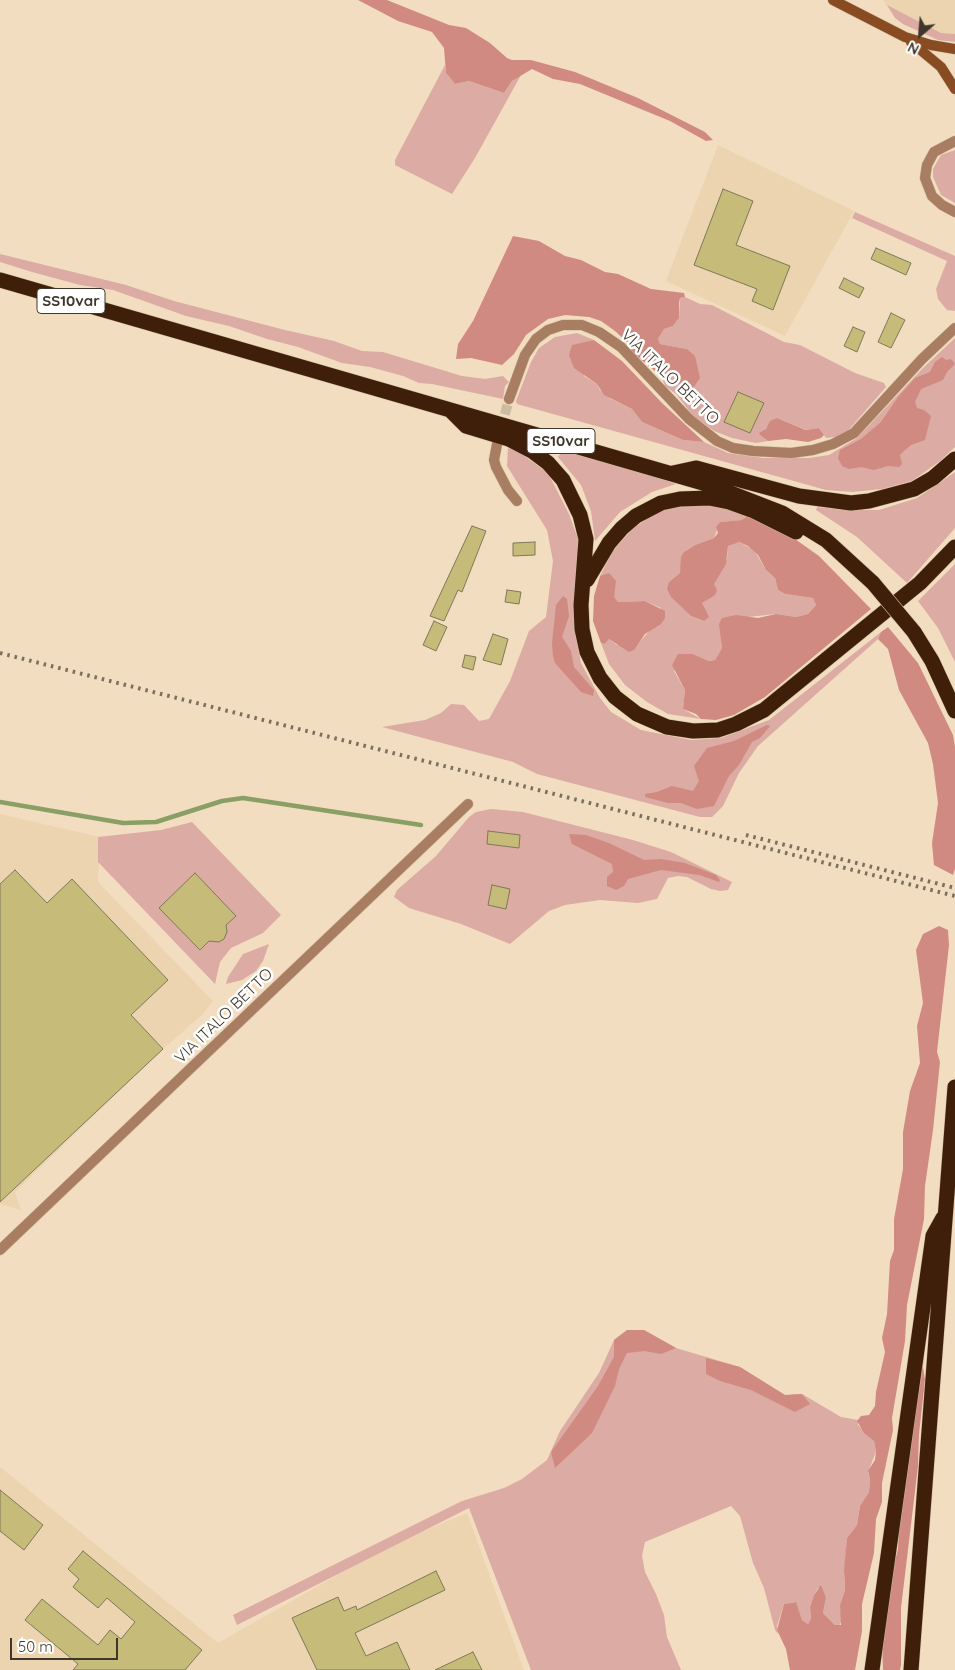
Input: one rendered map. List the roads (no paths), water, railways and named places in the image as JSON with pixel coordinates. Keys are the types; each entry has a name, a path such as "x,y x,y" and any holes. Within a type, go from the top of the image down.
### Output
{"highway":[{"name":"SS10var","path":"0,280 671,473 756,501 782,513 826,540 874,583 914,632 932,661 955,711"},
{"path":"450,410 466,426 509,439 532,451 548,463 563,480 580,515 586,539 582,629 586,652 600,678 615,697 637,714 667,727 693,731 718,730 754,716 775,702 920,583 955,546"},
{"path":"671,473 696,468 799,496 851,503 877,500 914,489 933,478 955,459"},
{"path":"583,588 600,556 622,528 636,516 662,503 680,499 709,498 729,502 754,511 805,537 826,540"},
{"path":"911,1670 950,1219 955,1087"},
{"path":"872,1670 933,1236 950,1219"}],"main road":[{"path":"833,0 904,37 931,45 955,49"},
{"path":"904,37 941,67 955,88"}],"street":[{"path":"955,141 934,152 929,158 925,178 932,196 942,205 955,212"},
{"name":"VIA ITALO BETTO","path":"509,399 526,355 536,339 548,330 563,324 582,325 599,332 621,347 689,419 718,441 733,448 753,451 791,453 813,450 833,444 854,432 955,328"},
{"path":"498,439 494,460 496,467 516,501"},
{"name":"VIA ITALO BETTO","path":"0,1250 468,804"}],"waterway":[{"path":"0,802 123,823 156,822 222,801 243,798 421,825"}],"tunnel":[{"path":"501,429 509,399"}],"railway":[{"path":"0,653 955,896"},
{"path":"746,835 955,888"}]}
